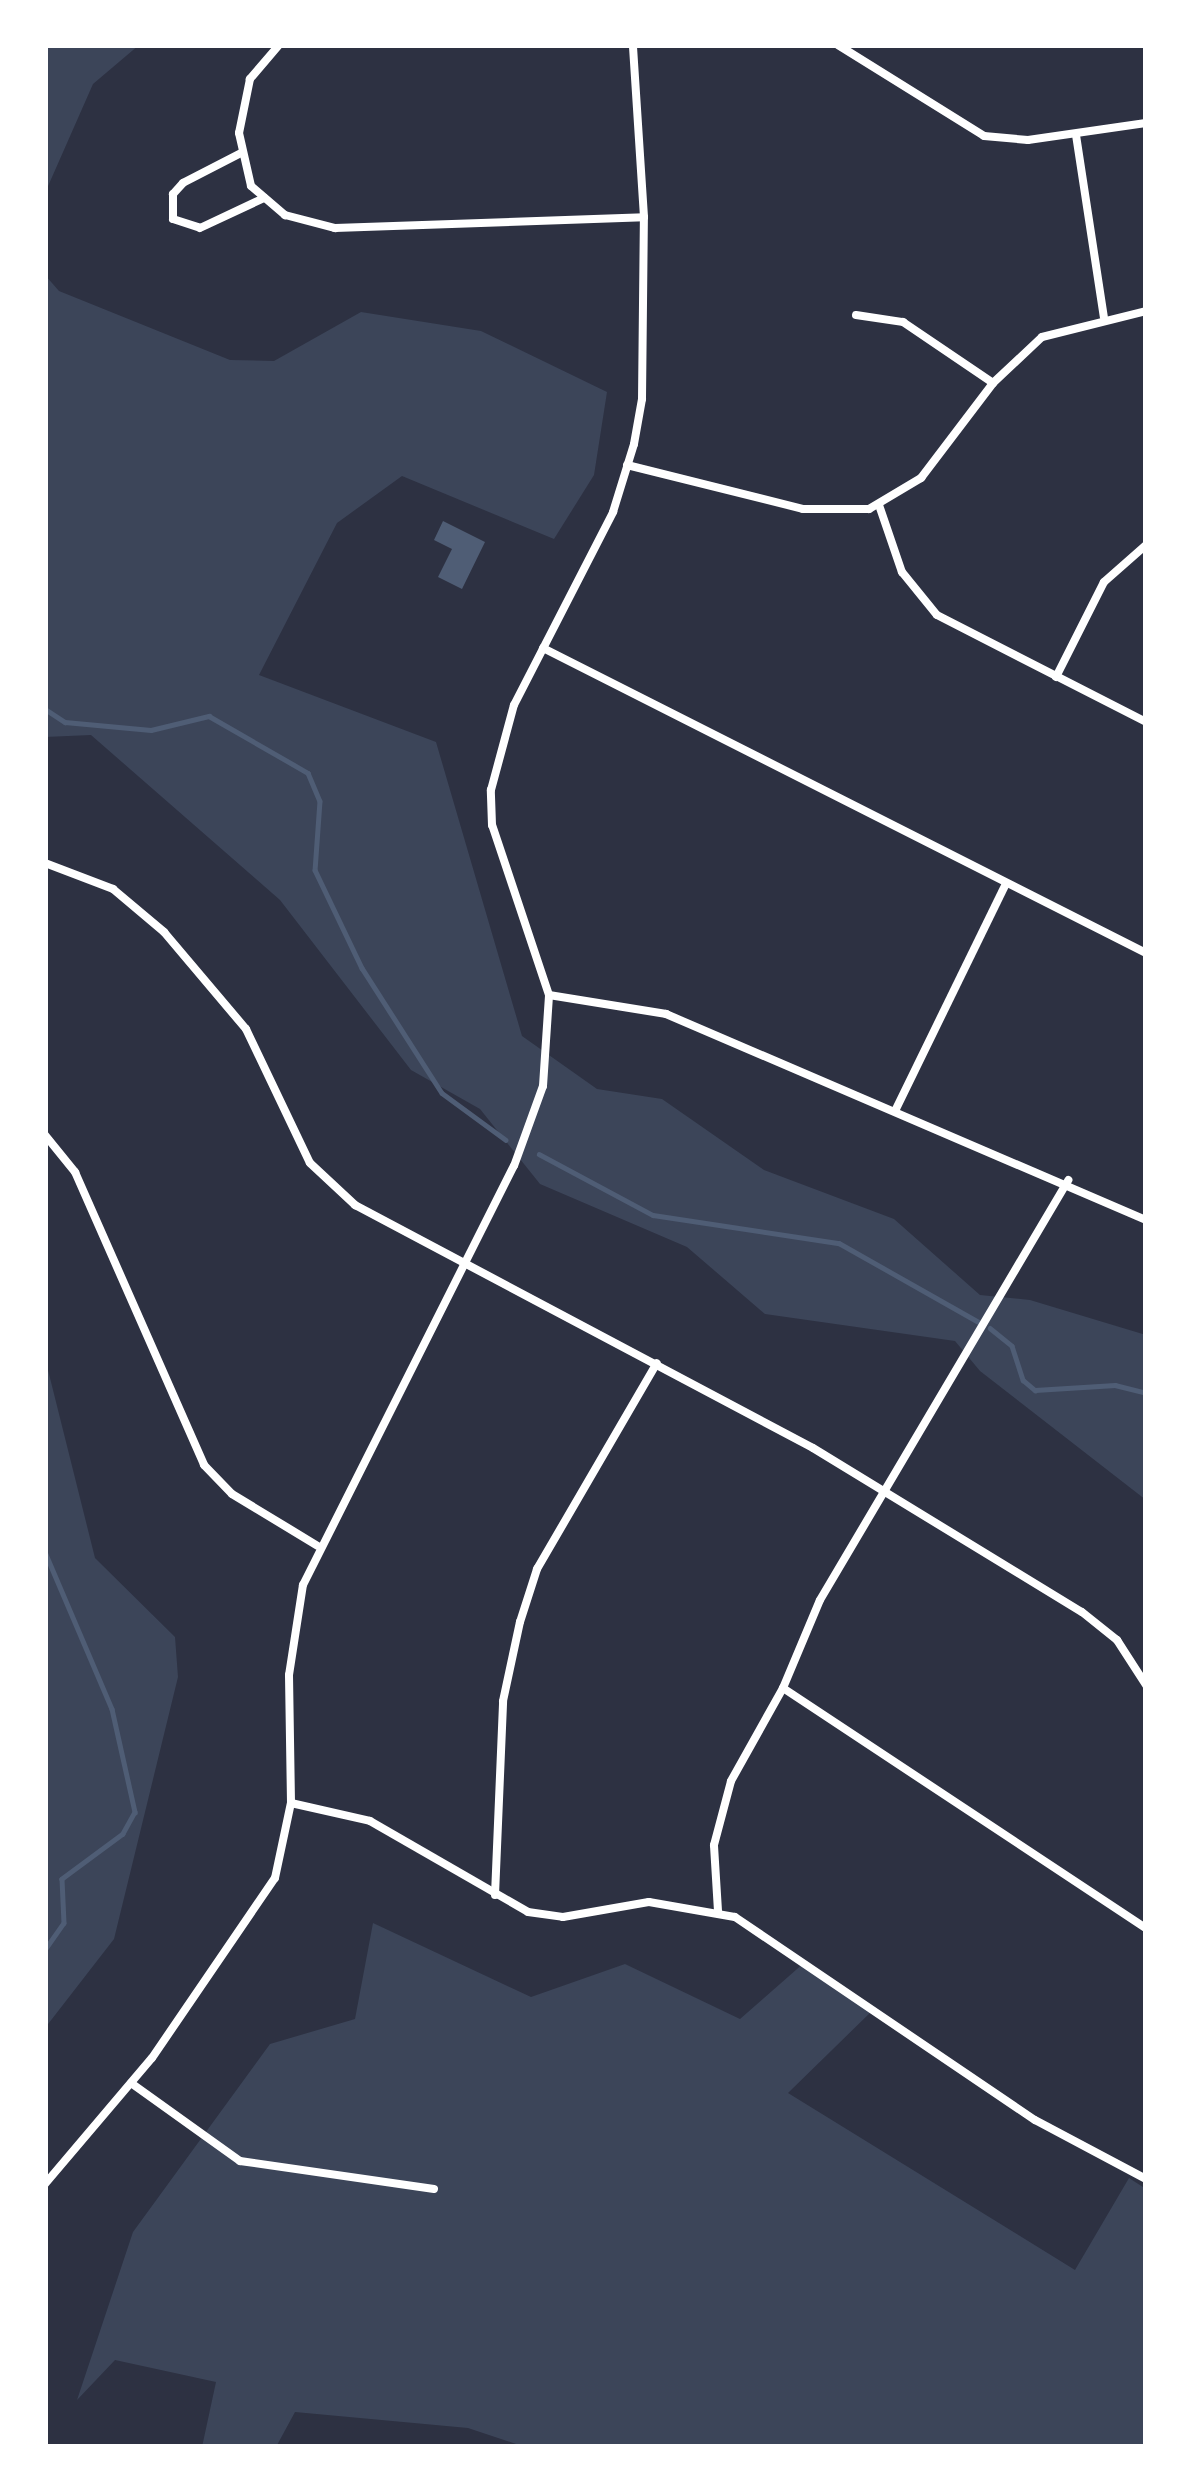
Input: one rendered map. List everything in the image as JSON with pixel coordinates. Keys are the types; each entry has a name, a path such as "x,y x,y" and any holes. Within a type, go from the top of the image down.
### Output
{"street":[{"path":"280,45 241,104 241,153 251,186 285,214 335,228 644,217"},
{"path":"45,2183 131,2083 256,1917 275,1878 291,1803 292,1623 318,1546 462,1266 537,1103 550,1055 549,995 492,825 491,790 498,746 613,512 642,398 644,217 633,45"},
{"path":"838,45 965,130 1028,140 1146,123"},
{"path":"1076,135 1104,317"},
{"path":"241,153 183,183 173,194 173,219 200,228 264,197"},
{"path":"627,465 803,509 879,506 948,449 993,383 1042,337 1104,317 1146,311"},
{"path":"856,314 904,322 993,383"},
{"path":"879,506 916,596 962,632 1146,722"},
{"path":"1057,677 1104,582 1146,545"},
{"path":"543,648 1146,953"},
{"path":"45,863 113,889 164,932 246,1029 310,1163 334,1189 462,1266 657,1363 1082,1612 1117,1640 1146,1685"},
{"path":"896,1109 1006,884"},
{"path":"549,995 637,1004 1068,1180 1146,1220"},
{"path":"45,1135 75,1172 204,1465 232,1493 318,1546"},
{"path":"718,1911 714,1845 731,1781 784,1688 820,1600 1068,1180"},
{"path":"496,1895 503,1701 520,1622 537,1569 657,1363"},
{"path":"784,1688 1146,1928"},
{"path":"291,1803 370,1821 496,1895 545,1916 649,1902 718,1911 1074,2145 1146,2179"},
{"path":"131,2083 240,2161 434,2188"}],"shaded area":[{"path":"45,45 139,45 93,84 45,193"},
{"path":"45,275 59,291 230,360 274,361 361,312 481,331 607,392 594,475 554,539 402,476 337,523 259,675 436,742 522,1036 597,1089 662,1099 764,1170 894,1219 980,1295 1030,1300 1146,1335 1146,1500 980,1371 955,1341 765,1314 687,1247 540,1184 480,1109 411,1070 280,900 91,735 45,737"},
{"path":"443,521 485,542 462,589 438,577 452,549 434,540"},
{"path":"45,1358 95,1558 175,1637 178,1677 114,1939 45,2028"},
{"path":"373,1923 531,1997 625,1964 740,2019 805,1962 874,2009 788,2093 1075,2270 1129,2178 1146,2189 1146,2447 525,2447 468,2428 295,2412 276,2447 202,2447 216,2382 115,2360 77,2400 133,2232 270,2044 355,2019"}],"waterway":[{"path":"45,709 65,722 151,730 209,716 308,773 320,801 315,870 362,968 442,1093 506,1140"},
{"path":"539,1154 653,1215 839,1243 977,1321"},
{"path":"990,1328 1012,1346 1023,1380 1035,1390 1115,1385 1146,1393"},
{"path":"45,1552 112,1709 135,1812 123,1834 62,1879 64,1923 45,1950"}]}
